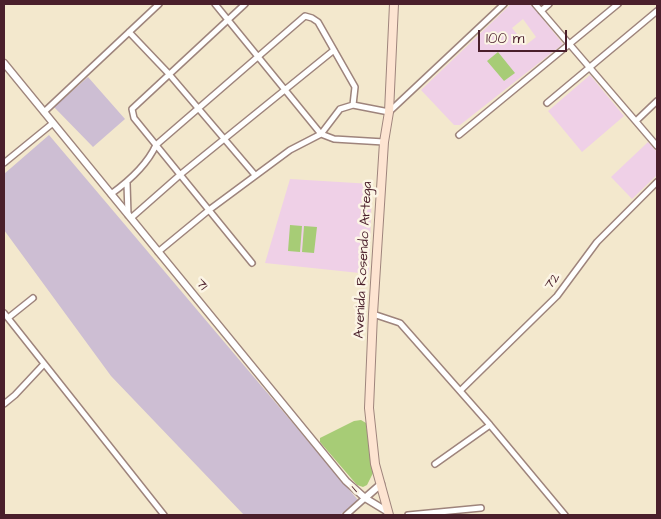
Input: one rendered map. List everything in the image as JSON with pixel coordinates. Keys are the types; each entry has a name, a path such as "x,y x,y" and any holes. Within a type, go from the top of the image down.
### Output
{"main road":[{"name":"Avenida Rosendo Artega","path":"389,514 375,464 369,408 373,314 384,142 389,112 394,4"}],"street":[{"path":"44,112 159,4"},
{"path":"215,4 321,134 334,139 384,142"},
{"path":"245,4 132,109 134,118 252,263"},
{"path":"158,252 255,175 290,150 321,134 340,109 353,106 389,112 504,4"},
{"path":"535,4 657,146"},
{"path":"541,11 549,4"},
{"path":"459,135 618,4"},
{"path":"547,103 657,11"},
{"path":"111,194 127,183 151,157 156,145 306,16 318,22 355,87 353,106"},
{"path":"129,32 169,74 223,140 255,175"},
{"path":"129,217 334,50"},
{"name":"71","path":"4,64 340,474 364,498 389,514"},
{"path":"636,121 657,101"},
{"path":"4,163 53,123"},
{"name":"72","path":"460,391 557,296 597,242 657,182"},
{"path":"127,183 129,217"},
{"path":"8,318 33,298"},
{"path":"4,313 164,515"},
{"path":"373,314 400,323 490,425 565,515"},
{"path":"4,404 44,364"},
{"path":"434,464 490,425"},
{"name":"1","path":"346,515 381,484"},
{"path":"408,515 481,508"}],"shaded area":[{"path":"511,4 528,4 533,7 563,44 460,125 454,125 421,90","holes":["523,19 536,37 526,45 512,28"]},
{"path":"590,75 624,116 582,152 548,111"},
{"path":"88,77 125,119 93,147 54,107"},
{"path":"49,135 358,500 340,515 244,515 111,376 4,230 4,174"},
{"path":"648,142 657,152 657,175 632,199 611,177"},
{"path":"290,179 372,184 369,274 265,263"}],"green space":[{"path":"498,52 515,73 504,81 487,61"},
{"path":"290,225 302,226 300,252 288,251"},
{"path":"304,226 317,227 314,253 302,252"},
{"path":"361,420 366,423 373,473 367,485 363,487 357,485 320,442 320,438 354,421"}]}
